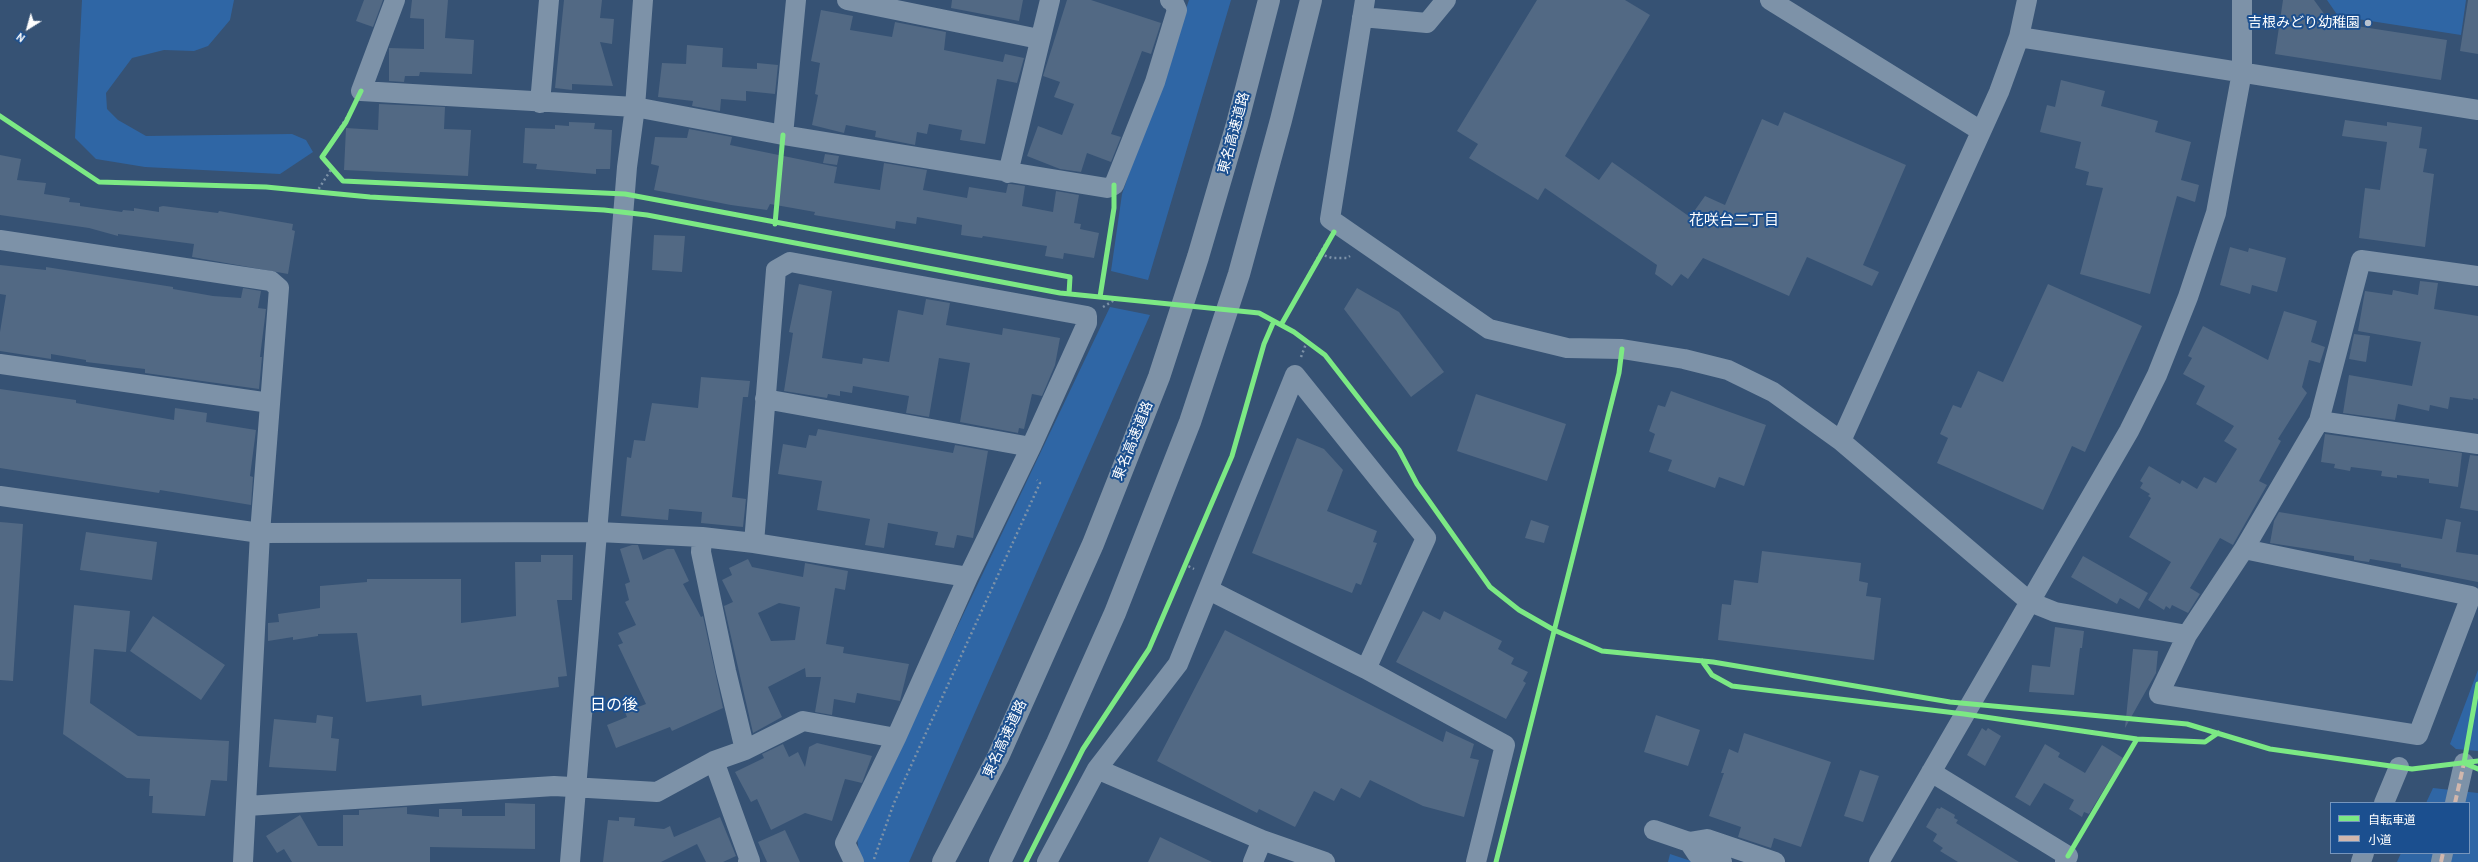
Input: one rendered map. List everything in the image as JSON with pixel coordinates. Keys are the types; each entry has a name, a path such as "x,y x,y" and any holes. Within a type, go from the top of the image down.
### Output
{"highway":[{"name":"東名高速道路","path":"943,862 998,758 1093,544 1159,377 1198,257 1237,124 1269,0"},
{"path":"1000,862 1058,743 1116,613 1190,422 1239,274 1281,120 1311,0"}],"street":[{"path":"395,0 361,91 635,107 783,135 1107,188 1114,185 1155,82 1177,10 1173,1 1170,0"},
{"path":"540,102 549,0"},
{"path":"570,862 625,194 635,107 643,0"},
{"path":"783,135 796,0"},
{"path":"847,0 1039,39"},
{"path":"1008,173 1039,39 1050,0"},
{"path":"1446,0 1426,23 1363,8 1330,228 1489,329 1566,348 1622,349 1684,359 1728,370 1773,392 1841,441 2030,602 2055,612 2187,635"},
{"path":"1770,0 1981,131"},
{"path":"1841,441 1999,92 2018,38 2027,0"},
{"path":"1879,862 2129,431 2157,375 2188,297 2216,213 2242,72 2242,0"},
{"path":"2018,38 2478,110"},
{"path":"0,240 271,281 279,288 260,533 243,862"},
{"path":"2244,549 2471,596 2418,735 2159,694 2187,635 2244,549 2319,421 2361,260 2478,276"},
{"path":"754,543 764,399 776,270 790,262 1087,316 1087,323 1031,447 968,577 896,738 845,843 854,862"},
{"path":"0,364 270,403"},
{"path":"1046,862 1097,769 1178,664 1295,375 1426,538 1366,669"},
{"path":"764,399 1031,447"},
{"path":"2319,421 2478,444"},
{"path":"0,496 260,533 598,532 702,537 754,543 968,577"},
{"path":"702,537 701,552 745,750"},
{"path":"1209,590 1366,669 1505,745 1476,862"},
{"path":"246,806 576,786 657,792 714,761 745,750 803,721 896,738"},
{"path":"714,761 750,861 748,862"},
{"path":"2455,802 2464,763"},
{"path":"2384,802 2399,767"},
{"path":"1097,769 1262,840 1325,862"},
{"path":"1931,772 2068,856 2065,862"},
{"path":"1654,830 1689,842 1707,839 1775,862"},
{"path":"1253,862 1262,840"},
{"path":"1689,842 1696,854 1722,862"}],"path":[{"path":"361,91 346,122 322,157 343,181 625,194 775,224 1070,277 1069,294"},
{"path":"775,224 783,135"},
{"path":"316,193 332,168"},
{"path":"1100,297 1114,208 1114,185"},
{"path":"309,192 324,193"},
{"path":"1281,324 1320,254 1330,228"},
{"path":"1320,254 1332,258 1347,258 1355,252"},
{"path":"1060,293 1076,295"},
{"path":"1092,296 1124,299"},
{"path":"1076,763 1082,749 1149,649 1232,456 1272,319 1287,328"},
{"path":"1302,338 1313,346"},
{"path":"1525,746 1619,373 1622,349"},
{"path":"872,862 875,858 894,803 1040,483 1022,464"},
{"path":"1548,627 1561,633"},
{"path":"2464,763 2478,684"}],"shaded area":[{"path":"82,0 234,0 230,20 208,46 194,51 164,50 132,58 106,93 107,109 118,120 146,136 292,134 306,140 313,152 280,174 145,167 96,159 75,138"},
{"path":"1189,0 1231,0 1148,280 1111,271 1122,194"},
{"path":"2327,0 2466,0 2461,35 2338,16"},
{"path":"1110,307 1150,315 909,862 864,862 859,853 857,837"},
{"path":"2478,670 2478,751 2456,749 2450,744"},
{"path":"2433,788 2478,793 2478,862 2397,862 2401,854 2470,854 2470,802 2426,802"},
{"path":"1670,854 1694,862 1668,862"}],"building":[{"path":"364,0 383,0 373,27 356,21"},
{"path":"412,0 448,0 445,38 474,40 472,74 420,72 419,76 405,76 404,82 389,81 389,48 424,49 424,19 410,18"},
{"path":"564,0 602,0 600,18 614,19 612,44 600,42 613,86 572,84 572,90 555,88"},
{"path":"952,0 1023,0 1019,21 951,8"},
{"path":"1067,0 1091,0 1161,23 1151,54 1142,51 1111,134 1121,137 1111,162 1087,153 1081,172 1060,169 1027,156 1038,126 1062,135 1074,104 1054,97 1060,82 1043,76"},
{"path":"1537,0 1625,0 1650,15 1565,156 1599,180 1612,162 1690,217 1705,196 1725,205 1762,119 1778,126 1784,112 1906,165 1863,265 1879,272 1872,286 1807,257 1789,296 1703,258 1688,279 1681,274 1672,286 1655,274 1657,265 1545,188 1538,200 1469,158 1478,144 1457,131"},
{"path":"2283,0 2314,0 2330,22 2447,40 2441,80 2275,54"},
{"path":"2468,0 2478,0 2478,54 2460,51"},
{"path":"821,10 853,16 850,30 892,37 895,22 946,32 944,50 1003,62 1005,54 1024,58 1017,83 997,79 985,144 960,140 962,130 929,124 927,134 917,132 915,145 875,137 876,131 846,125 844,133 812,125 818,95 815,94 820,63 811,61"},
{"path":"687,45 723,48 722,67 757,69 757,63 778,65 775,94 746,91 746,101 721,99 720,111 692,106 693,101 658,97 662,63 686,64"},
{"path":"2061,80 2105,91 2101,106 2158,121 2155,132 2191,142 2181,180 2199,185 2195,202 2177,196 2150,294 2080,274 2103,188 2086,185 2089,172 2075,168 2081,142 2040,132 2047,105 2055,107"},
{"path":"379,104 445,107 444,129 471,130 468,176 344,170 346,128 378,130"},
{"path":"2345,120 2387,126 2387,122 2422,127 2419,148 2427,149 2423,172 2434,174 2425,247 2359,238 2365,188 2380,190 2387,142 2342,136"},
{"path":"569,122 595,123 594,129 612,130 610,169 596,169 596,174 536,169 537,164 523,163 525,128 555,129 555,125 569,126"},
{"path":"689,129 732,137 730,145 837,167 834,183 880,190 884,163 927,170 923,190 967,198 969,187 1006,193 1008,184 1025,186 1022,206 1053,212 1056,191 1079,195 1074,223 1081,224 1080,229 1099,233 1094,258 1064,253 1063,259 1045,256 1047,246 983,236 982,238 961,235 962,225 917,217 916,224 896,221 895,229 814,215 815,212 770,204 767,210 731,205 654,190 659,166 651,164 655,137 687,138"},
{"path":"825,154 839,156 837,165 823,163"},
{"path":"0,155 21,159 17,180 46,183 44,194 70,198 69,202 80,203 80,206 122,212 123,210 134,211 134,208 159,212 159,207 163,206 218,213 219,211 293,224 292,230 295,231 288,274 192,257 194,244 118,234 118,236 89,228 0,215"},
{"path":"654,235 685,236 682,272 652,270"},
{"path":"2230,247 2248,252 2249,248 2286,258 2277,292 2252,285 2250,294 2220,285"},
{"path":"0,265 46,270 46,267 173,287 173,289 213,296 241,298 243,288 261,291 258,308 266,309 260,357 262,357 259,389 145,373 145,369 86,362 86,360 51,354 51,359 0,351 0,332 6,295 0,294"},
{"path":"2420,281 2438,283 2434,309 2478,316 2478,399 2473,398 2473,400 2450,397 2448,409 2430,405 2429,411 2398,404 2395,420 2343,413 2349,375 2412,386 2421,342 2358,331 2365,291 2392,295 2393,290 2418,295"},
{"path":"799,284 832,291 822,358 862,364 863,358 889,362 898,310 923,315 926,299 950,303 946,325 1002,335 1003,328 1060,338 1055,365 1042,396 1032,394 1024,429 1019,428 1018,433 960,422 970,363 939,358 929,417 906,413 909,396 853,386 852,393 840,391 840,396 828,394 827,398 784,391 793,333 789,332"},
{"path":"2048,284 2142,326 2085,452 2072,446 2043,510 1937,463 1948,438 1940,434 1953,405 1961,408 1978,371 2003,382"},
{"path":"1357,288 1399,312 1444,372 1411,397 1344,309"},
{"path":"2284,311 2317,321 2311,342 2325,347 2320,363 2309,360 2302,387 2307,393 2278,439 2281,441 2259,481 2267,485 2233,545 2220,538 2190,588 2200,594 2188,613 2172,605 2170,609 2166,606 2164,610 2148,600 2171,562 2129,537 2151,498 2148,496 2150,494 2140,488 2143,483 2140,481 2149,466 2180,484 2182,480 2197,489 2204,477 2216,483 2237,449 2224,441 2234,426 2196,404 2205,386 2183,374 2192,358 2188,356 2203,326 2268,360"},
{"path":"2354,334 2370,336 2366,362 2349,359"},
{"path":"701,377 750,381 748,397 743,397 732,497 746,499 743,527 701,523 702,512 669,509 668,520 621,516 627,457 631,458 634,440 645,441 652,403 698,408"},
{"path":"0,389 76,400 76,403 174,420 175,408 207,413 206,422 256,430 250,476 253,477 251,505 160,490 159,493 0,468"},
{"path":"1671,391 1766,425 1744,486 1719,477 1715,488 1668,471 1672,460 1649,452 1655,434 1649,431 1658,405 1665,407"},
{"path":"1476,394 1566,424 1547,481 1457,451"},
{"path":"818,429 953,453 955,445 988,451 973,538 957,535 954,548 935,545 938,532 888,523 884,548 865,545 870,519 817,510 822,481 778,474 783,444 806,448 809,435 816,436"},
{"path":"2325,434 2462,453 2458,487 2429,483 2429,479 2397,475 2397,478 2381,476 2382,471 2351,467 2350,471 2334,468 2335,464 2321,462"},
{"path":"1297,438 1324,449 1343,470 1327,511 1377,531 1373,542 1377,543 1361,585 1356,583 1352,593 1252,553"},
{"path":"2470,455 2478,456 2478,511 2460,508"},
{"path":"2279,512 2442,539 2446,519 2461,522 2456,552 2478,555 2478,582 2401,567 2401,564 2370,559 2369,562 2354,560 2354,556 2270,543 2274,521"},
{"path":"1531,520 1549,526 1544,543 1525,538"},
{"path":"0,522 23,524 13,681 0,680"},
{"path":"86,532 157,542 152,580 80,570"},
{"path":"632,545 638,545 643,560 667,549 674,549 689,581 683,584 701,617 703,616 723,708 672,731 670,727 616,748 607,725 627,717 625,712 646,704 618,645 623,643 618,633 636,625 625,602 629,600 625,584 630,582 620,549"},
{"path":"1762,551 1861,563 1859,581 1868,583 1866,596 1881,598 1874,660 1718,640 1722,604 1731,605 1734,580 1758,583"},
{"path":"541,555 573,555 572,600 557,600 567,676 558,677 559,687 422,706 421,695 366,702 357,633 318,634 318,636 293,640 293,637 268,641 268,623 279,622 278,614 320,608 320,586 367,582 367,579 461,579 461,623 516,616 515,562 541,562"},
{"path":"2083,556 2148,593 2139,609 2120,598 2117,604 2071,577"},
{"path":"748,559 752,567 803,577 805,563 848,571 845,590 835,588 826,644 844,647 843,653 909,664 900,701 857,693 855,703 834,699 832,715 815,712 821,677 806,677 805,668 768,687 782,717 753,733 724,606 733,602 722,580 732,575 729,568","holes":["779,603 800,607 795,640 771,641 758,613"]},
{"path":"74,605 130,611 126,652 94,649 90,703 138,736 229,741 227,781 211,780 205,816 152,813 153,796 149,796 150,779 127,778 63,734"},
{"path":"1423,611 1440,620 1444,611 1502,641 1498,649 1514,658 1511,664 1528,672 1523,681 1526,683 1506,719 1396,662"},
{"path":"153,616 225,665 201,700 130,651"},
{"path":"2055,627 2084,631 2082,648 2080,648 2074,695 2029,692 2032,665 2050,667"},
{"path":"1225,630 1443,742 1446,731 1474,744 1470,758 1479,760 1464,817 1423,806 1370,780 1360,798 1341,788 1334,801 1314,791 1295,827 1259,809 1257,813 1157,761"},
{"path":"2133,649 2158,651 2156,673 2125,728"},
{"path":"317,715 333,717 331,738 339,739 336,771 269,767 274,719 316,723"},
{"path":"1656,715 1700,730 1688,766 1644,752"},
{"path":"1982,728 1986,731 1988,728 2001,736 1985,766 1967,755"},
{"path":"1744,733 1831,762 1801,847 1774,838 1771,848 1738,837 1741,827 1709,816 1724,773 1721,773 1729,749 1738,753"},
{"path":"817,743 872,756 862,783 845,779 832,821 805,813 771,830 757,799 751,802 735,772 764,758 762,754 783,744 789,757 798,752 805,767 809,747"},
{"path":"2045,744 2060,753 2058,757 2085,773 2102,745 2123,758 2089,814 2084,812 2082,817 2069,809 2074,800 2044,783 2030,806 2015,797"},
{"path":"1860,770 1879,776 1863,822 1844,816"},
{"path":"505,803 535,804 535,849 430,847 430,862 292,862 284,849 277,853 266,836 300,815 318,846 343,846 343,815 359,815 359,810 407,807 407,814 439,817 439,809 462,809 462,816 505,816"},
{"path":"1941,807 1955,815 1954,818 1958,820 1956,823 2019,862 1958,862 1940,851 1943,848 1933,841 1937,834 1926,827 1937,808 1940,809"},
{"path":"619,817 635,818 634,826 664,829 670,826 674,837 720,817 736,856 723,862 706,862 697,844 661,862 603,862 608,820 619,821"},
{"path":"785,830 800,862 767,862 758,842"},
{"path":"1160,837 1212,862 1148,862"}],"marked path":[{"path":"2455,802 2464,763"},
{"path":"2441,862 2443,854"}],"cycle path":[{"path":"361,91 346,122 322,157 343,181 625,194 1070,277 1069,294"},
{"path":"0,116 99,182 266,187 370,197 604,210 647,215 1060,293 1259,313 1294,332 1325,355 1399,450 1417,484 1490,587 1519,610 1554,630 1602,651 1713,662 1950,702 2187,724 2270,749 2412,769 2478,761"},
{"path":"775,224 783,135"},
{"path":"1100,297 1114,208 1114,185"},
{"path":"1281,325 1334,232"},
{"path":"1026,862 1083,749 1149,649 1232,456 1264,344 1274,321"},
{"path":"1496,862 1619,373 1622,349"},
{"path":"1702,661 1712,675 1732,686 1964,714 2137,739 2205,742 2218,733"},
{"path":"2478,684 2464,763 2478,769"},
{"path":"2068,856 2137,739"}],"place":[{"name":"吉根みどり幼稚園","path":"2368,23"}],"district":[{"name":"花咲台二丁目","path":"1734,221"},
{"name":"日の後","path":"614,705"}]}
